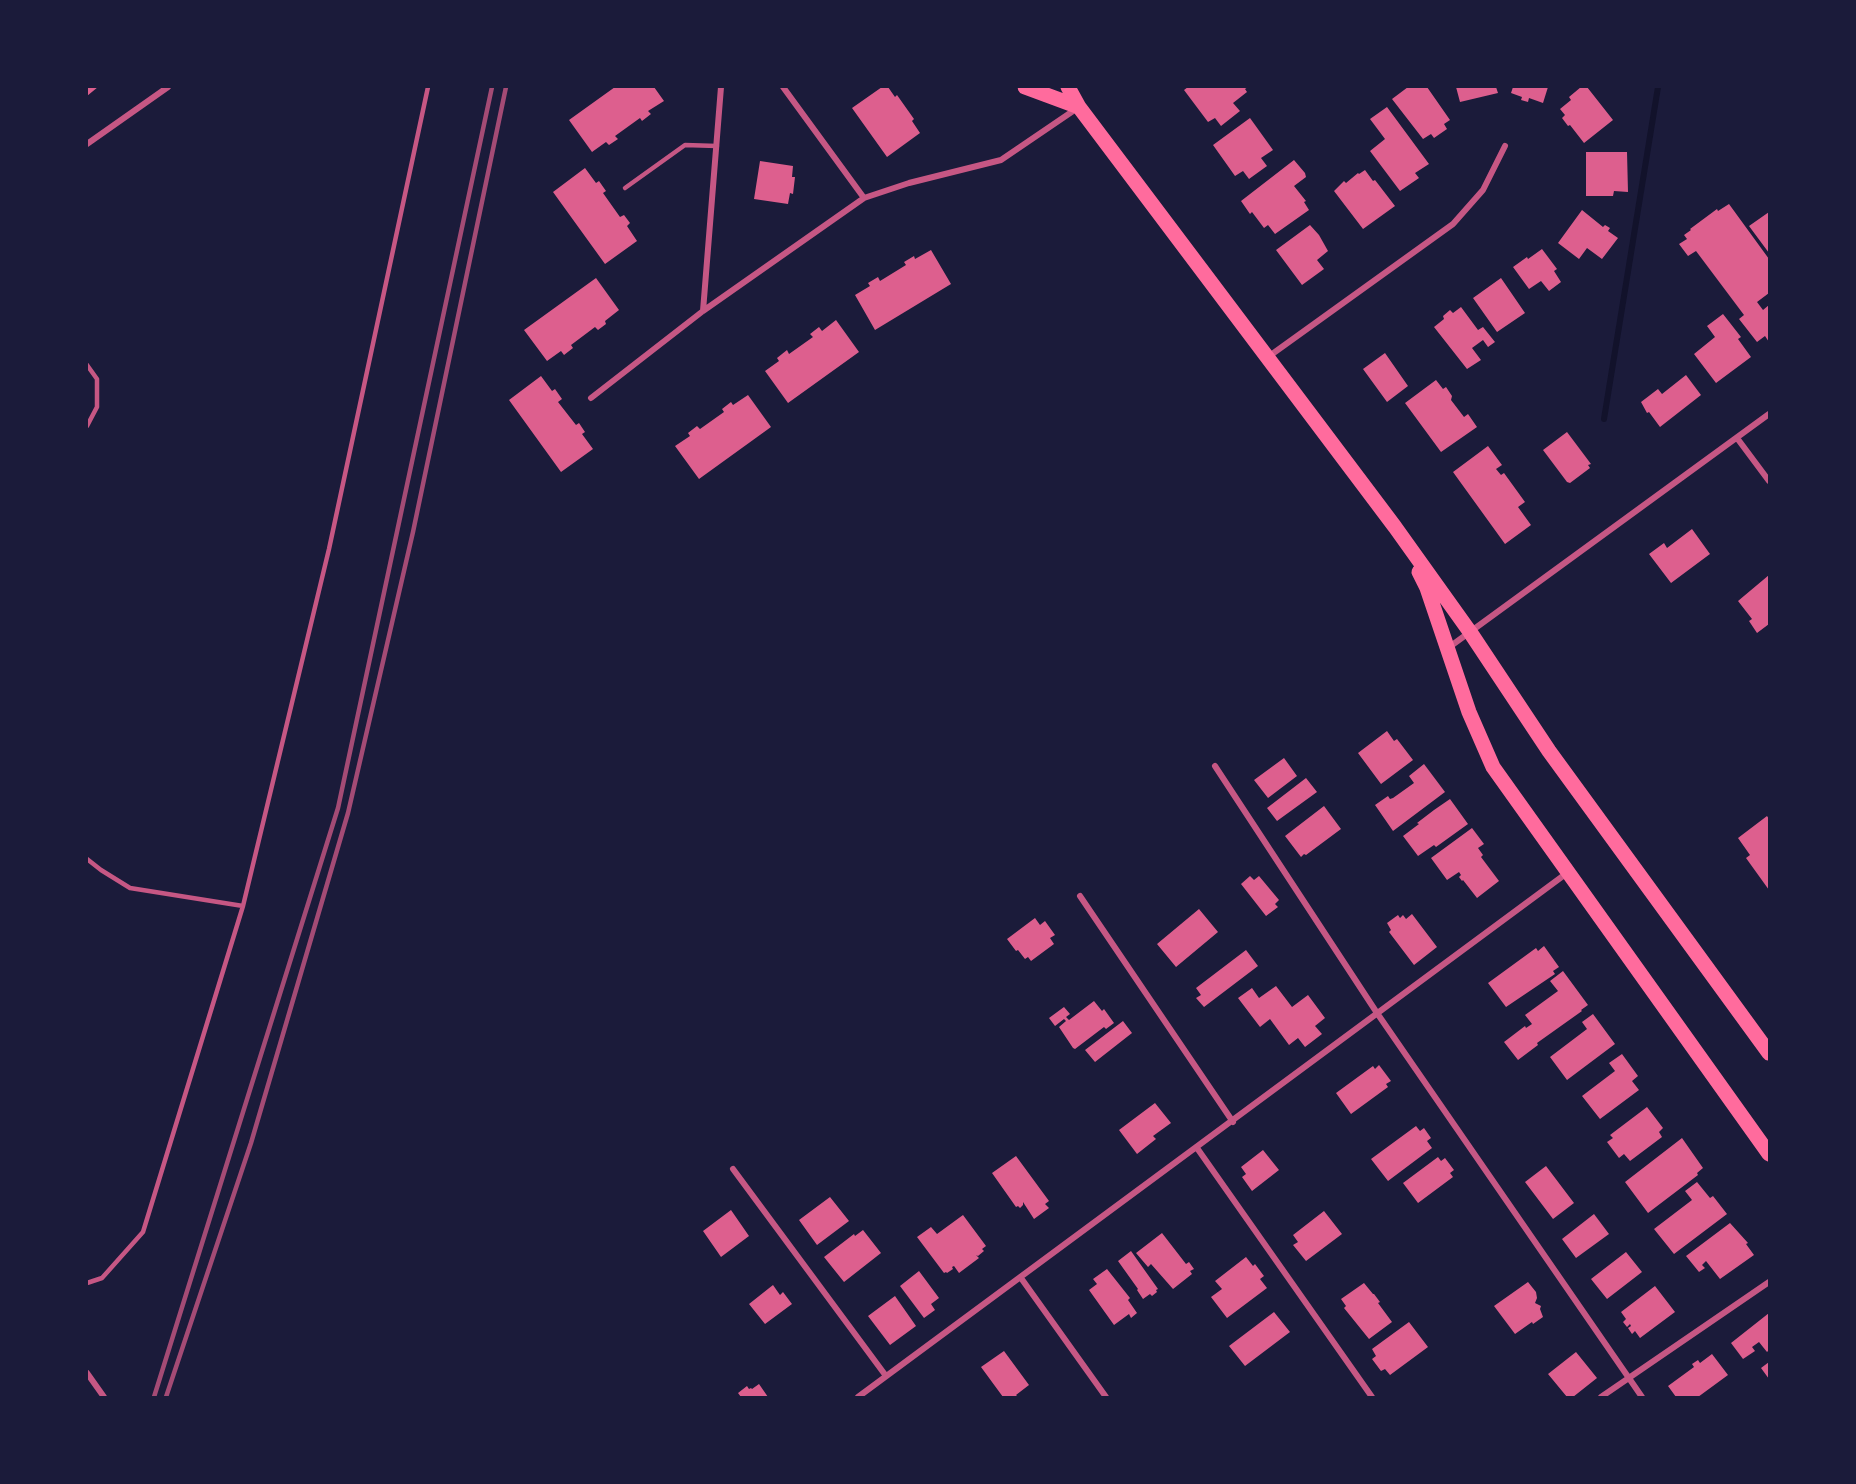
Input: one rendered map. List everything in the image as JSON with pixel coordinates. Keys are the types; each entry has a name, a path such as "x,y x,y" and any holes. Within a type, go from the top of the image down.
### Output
{"main road":[{"path":"1025,87 1079,107"},
{"path":"1068,87 1079,107 1395,527 1470,632 1549,751 1769,1053"},
{"path":"1395,527 1427,588 1469,712 1493,767 1769,1154"}],"street":[{"path":"87,144 168,87"},
{"path":"703,311 721,87"},
{"path":"783,87 864,198"},
{"path":"591,398 703,311 864,198 909,183 1001,160 1079,107"},
{"path":"1268,358 1453,224 1483,190 1505,146"},
{"path":"1448,649 1769,414"},
{"path":"1737,438 1769,481"},
{"path":"1215,766 1377,1013 1642,1397"},
{"path":"858,1397 1567,873"},
{"path":"1080,896 1233,1122"},
{"path":"1197,1148 1372,1397"},
{"path":"733,1169 886,1376"},
{"path":"1021,1278 1106,1397"},
{"path":"1601,1397 1769,1282"},
{"path":"87,1373 104,1397"}],"lane":[{"path":"87,1283 102,1278 143,1232 243,906 329,549 428,87"},
{"path":"625,188 685,145 717,146"},
{"path":"87,365 97,379 97,407 87,426"},
{"path":"87,859 130,888 243,906"}],"building":[{"path":"87,87 98,87 87,96"},
{"path":"615,87 654,87 664,101 648,111 651,114 642,121 640,118 615,136 618,139 609,145 606,142 592,152 569,120"},
{"path":"882,87 888,87 895,97 897,95 914,119 912,121 920,133 887,157 852,108"},
{"path":"1188,87 1248,87 1245,89 1247,92 1233,103 1240,111 1221,126 1215,118 1208,122 1184,90"},
{"path":"1408,87 1427,87 1450,120 1444,124 1447,129 1434,138 1431,134 1423,139 1392,99"},
{"path":"1456,87 1496,87 1498,93 1460,102"},
{"path":"1513,87 1548,87 1543,103 1529,98 1528,102 1521,100 1522,97 1511,93"},
{"path":"1581,87 1587,87 1613,120 1584,143 1562,118 1565,115 1560,109"},
{"path":"1387,107 1429,164 1415,173 1419,178 1400,191 1370,151 1385,139 1370,119"},
{"path":"1250,118 1273,150 1261,158 1267,166 1249,179 1243,171 1235,176 1213,145"},
{"path":"1586,152 1627,152 1628,192 1614,191 1613,196 1586,196"},
{"path":"1294,160 1306,177 1294,186 1306,201 1304,202 1309,210 1275,234 1268,225 1264,228 1241,201"},
{"path":"760,161 793,166 792,177 795,177 793,194 790,193 788,204 754,199"},
{"path":"585,168 596,183 599,181 606,191 603,193 620,217 624,215 630,223 627,226 637,241 605,264 553,192"},
{"path":"1365,170 1395,206 1363,229 1334,191 1344,181 1346,183"},
{"path":"1729,204 1769,259 1769,293 1757,302 1763,310 1769,305 1769,342 1765,336 1757,342 1739,319 1744,315 1696,251 1688,256 1679,244 1687,239 1684,235 1690,229 1717,209 1718,211"},
{"path":"1582,210 1603,227 1605,225 1610,228 1608,231 1618,238 1602,259 1587,248 1579,259 1558,243"},
{"path":"1769,212 1769,253 1749,226"},
{"path":"1310,225 1328,251 1317,260 1324,269 1302,285 1276,250"},
{"path":"1542,249 1557,269 1554,271 1561,282 1549,291 1541,281 1529,289 1513,267"},
{"path":"931,250 951,284 875,330 855,295 870,286 868,283 878,277 880,281 906,265 904,262"},
{"path":"596,278 619,310 598,330 595,327 571,345 573,348 564,355 561,351 547,361 524,330"},
{"path":"1501,278 1525,313 1497,332 1473,298"},
{"path":"1461,307 1478,330 1483,327 1495,342 1488,347 1483,340 1472,348 1481,360 1467,369 1434,327 1450,310 1453,313"},
{"path":"1723,314 1741,337 1738,339 1751,357 1716,383 1694,354 1715,337 1707,326"},
{"path":"836,320 859,352 788,403 765,371 779,361 777,358 787,350 789,354 813,337 810,334 819,327 822,331"},
{"path":"1385,353 1408,386 1387,402 1363,369"},
{"path":"1686,375 1701,395 1660,427 1649,412 1647,413 1641,402 1658,389 1662,394"},
{"path":"541,376 552,391 555,389 562,399 558,402 576,425 579,423 585,432 582,434 593,449 561,472 509,400"},
{"path":"1436,380 1443,389 1446,387 1452,396 1451,400 1464,417 1468,414 1477,427 1441,452 1405,403"},
{"path":"748,395 771,427 699,479 675,446 690,436 688,433 697,426 700,429 724,412 722,409 731,402 733,405"},
{"path":"1567,432 1591,464 1588,465 1590,468 1570,483 1543,450"},
{"path":"1488,446 1502,465 1496,469 1501,475 1504,473 1525,502 1518,507 1531,525 1505,544 1453,472"},
{"path":"1692,529 1710,554 1671,583 1649,554 1664,543 1667,548"},
{"path":"1769,575 1769,624 1757,633 1749,621 1752,619 1738,601"},
{"path":"1387,731 1394,741 1397,739 1413,760 1381,784 1358,753"},
{"path":"1284,758 1297,776 1268,798 1254,780"},
{"path":"1424,764 1445,792 1393,831 1375,805 1388,796 1390,799 1393,798 1414,783 1409,776"},
{"path":"1306,778 1317,792 1277,821 1267,808"},
{"path":"1450,799 1468,824 1436,847 1434,845 1418,856 1403,836"},
{"path":"1324,806 1341,829 1301,857 1285,836"},
{"path":"1767,816 1769,819 1769,890 1746,858 1750,855 1738,838"},
{"path":"1472,828 1484,844 1478,848 1483,855 1481,857 1499,881 1477,898 1459,877 1461,875 1459,872 1447,880 1431,858"},
{"path":"1250,876 1254,880 1259,876 1279,900 1275,904 1278,907 1266,916 1241,884"},
{"path":"1199,909 1218,932 1176,967 1157,944"},
{"path":"1412,914 1437,947 1414,965 1389,932 1391,930 1387,923 1398,915 1400,918 1403,915 1406,919"},
{"path":"1035,918 1040,925 1045,921 1055,935 1050,938 1054,944 1031,961 1028,957 1025,959 1018,950 1016,951 1007,939"},
{"path":"1544,946 1559,967 1553,971 1555,974 1506,1007 1488,983 1536,948 1538,951"},
{"path":"1246,950 1258,966 1204,1007 1196,998 1201,995 1196,988"},
{"path":"1563,971 1588,1005 1518,1060 1504,1042 1525,1026 1526,1028 1532,1024 1525,1015 1558,991 1550,981"},
{"path":"1276,986 1292,1007 1308,995 1325,1018 1315,1026 1322,1034 1305,1047 1298,1038 1289,1045 1270,1019 1260,1027 1238,998 1252,988 1259,998"},
{"path":"1094,1001 1102,1011 1104,1009 1114,1023 1106,1029 1104,1027 1075,1049 1059,1027 1066,1021 1064,1019 1055,1026 1049,1018 1064,1007 1070,1014 1066,1017 1069,1020"},
{"path":"1593,1014 1615,1044 1567,1080 1550,1057 1587,1029 1582,1022"},
{"path":"1123,1021 1132,1033 1095,1062 1085,1050"},
{"path":"1622,1054 1638,1076 1632,1081 1639,1090 1600,1119 1582,1096 1615,1071 1609,1063"},
{"path":"1379,1065 1391,1081 1386,1084 1388,1087 1351,1114 1336,1093 1373,1066 1375,1069"},
{"path":"1155,1103 1171,1123 1153,1136 1156,1139 1137,1154 1119,1130"},
{"path":"1647,1107 1663,1128 1659,1132 1662,1137 1630,1161 1624,1154 1619,1158 1607,1142 1613,1138 1610,1135"},
{"path":"1416,1126 1420,1131 1424,1128 1431,1138 1427,1141 1432,1148 1388,1181 1371,1159"},
{"path":"1682,1138 1703,1168 1697,1173 1698,1175 1648,1213 1625,1182"},
{"path":"1263,1150 1279,1170 1252,1191 1242,1177 1246,1174 1241,1167"},
{"path":"1016,1156 1049,1201 1045,1204 1049,1208 1034,1219 1023,1202 1020,1208 1016,1207 992,1173"},
{"path":"1438,1157 1441,1161 1445,1158 1454,1170 1450,1173 1453,1177 1418,1203 1403,1183"},
{"path":"1546,1166 1574,1203 1553,1219 1525,1182"},
{"path":"1697,1182 1710,1198 1713,1196 1727,1214 1674,1254 1654,1229 1692,1200 1685,1191"},
{"path":"830,1197 849,1221 817,1245 799,1220"},
{"path":"731,1210 749,1236 721,1257 703,1231"},
{"path":"1324,1211 1342,1234 1306,1261 1293,1245 1298,1242 1293,1235"},
{"path":"1594,1214 1609,1234 1576,1258 1562,1239"},
{"path":"963,1215 986,1246 982,1249 984,1251 976,1255 979,1258 959,1273 954,1266 953,1269 944,1273 917,1237 931,1227 937,1234"},
{"path":"1730,1223 1748,1243 1746,1244 1754,1255 1720,1279 1706,1261 1702,1265 1705,1268 1699,1272 1686,1256"},
{"path":"863,1230 881,1253 844,1282 824,1257 854,1234 855,1236"},
{"path":"1162,1233 1186,1264 1189,1262 1194,1269 1190,1271 1192,1274 1173,1289 1151,1264 1148,1267 1136,1253"},
{"path":"1131,1251 1158,1289 1152,1296 1150,1294 1143,1299 1118,1261"},
{"path":"1626,1252 1642,1272 1607,1299 1591,1279"},
{"path":"1246,1257 1264,1276 1260,1279 1267,1288 1227,1318 1211,1297 1222,1289 1215,1281"},
{"path":"1107,1269 1130,1298 1128,1300 1137,1313 1131,1318 1129,1314 1114,1325 1089,1290 1097,1284 1093,1279"},
{"path":"919,1271 939,1298 931,1304 935,1310 924,1318 900,1286"},
{"path":"1528,1282 1536,1292 1535,1303 1541,1306 1543,1317 1515,1334 1494,1306"},
{"path":"1364,1283 1380,1302 1378,1303 1392,1322 1369,1339 1344,1308 1346,1306 1341,1299"},
{"path":"773,1285 780,1295 783,1292 792,1304 765,1324 749,1304"},
{"path":"1655,1286 1675,1312 1640,1338 1635,1331 1632,1334 1628,1328 1630,1324 1627,1327 1623,1322 1626,1319 1621,1312"},
{"path":"895,1296 916,1326 890,1345 868,1316"},
{"path":"1274,1312 1290,1332 1245,1366 1229,1346"},
{"path":"1769,1313 1769,1350 1767,1352 1759,1342 1752,1347 1755,1351 1743,1359 1731,1343"},
{"path":"1409,1322 1428,1347 1390,1375 1385,1369 1381,1371 1372,1359 1376,1356 1372,1349"},
{"path":"1004,1351 1029,1385 1016,1395 1018,1397 1003,1397 981,1367"},
{"path":"1576,1352 1597,1378 1573,1397 1567,1397 1548,1374"},
{"path":"1712,1354 1728,1375 1698,1397 1676,1397 1668,1386 1694,1367 1692,1364 1698,1360 1700,1363"},
{"path":"1769,1362 1769,1379 1761,1368"},
{"path":"759,1384 768,1397 741,1397 738,1393 747,1386 752,1389"}],"waterway":[{"path":"1604,419 1658,87"}],"railway":[{"path":"154,1397 338,808 492,87"},
{"path":"166,1397 251,1143 348,813 413,532 506,87"}]}
